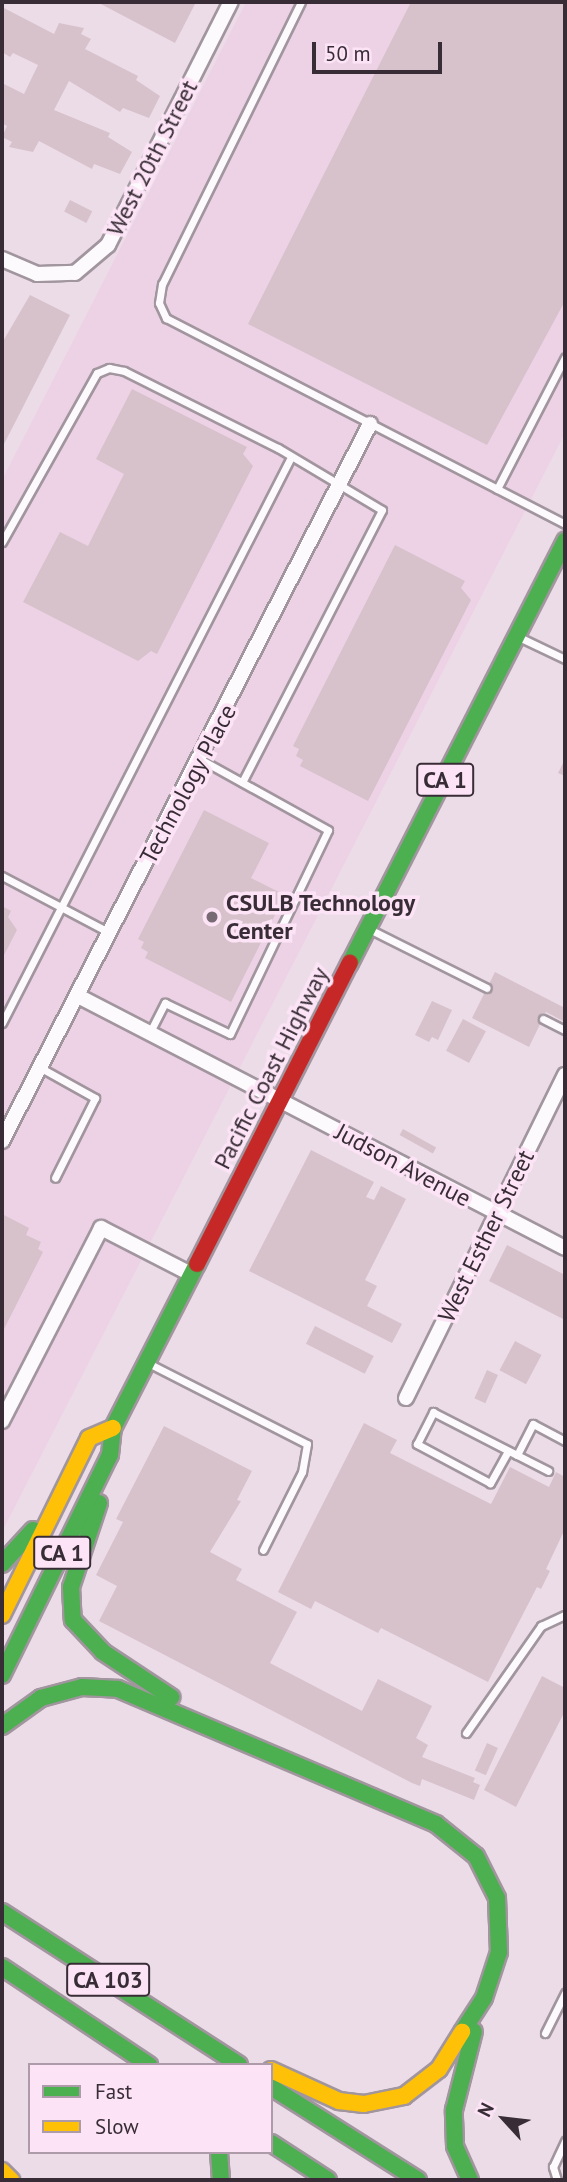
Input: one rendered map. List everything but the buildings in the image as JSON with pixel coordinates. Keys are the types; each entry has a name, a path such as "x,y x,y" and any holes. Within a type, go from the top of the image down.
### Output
{"highway":[{"name":"Pacific Coast Highway","path":"2,1675 110,1455 113,1428 565,541"},
{"name":"CA 1","path":"2,1615 89,1437 113,1428"},
{"path":"110,1455 91,1536 71,1587 73,1620 103,1653 212,1727"},
{"path":"2,1564 59,1500"},
{"path":"2,1726 41,1698 101,1687 155,1701 250,1748 436,1824 468,1847 484,1868 500,1915 499,1952 454,2110 455,2146 470,2180"},
{"name":"CA 103","path":"2,1912 236,2063"},
{"name":"CA 103","path":"2,1967 146,2063"},
{"path":"273,2071 339,2101 365,2104 404,2096 439,2069 484,1998"},
{"path":"214,2047 253,2063"},
{"path":"273,2088 418,2180"},
{"path":"273,2144 328,2180"},
{"path":"219,2154 221,2180"},
{"path":"2,2171 11,2180"}],"street":[{"name":"West 20th Street","path":"2,259 37,274 75,273 107,245 231,2"},
{"name":"Technology Place","path":"2,1141 370,424"},
{"name":"Judson Avenue","path":"78,996 565,1248"},
{"name":"West Esther Street","path":"406,1398 565,1075"},
{"path":"2,1421 101,1228 191,1274"}],"lane":[{"path":"301,2 162,284 159,303 166,318 565,524"},
{"path":"497,489 565,357"},
{"path":"2,542 97,373 109,368 124,371 278,448 290,459 382,510 242,782"},
{"path":"2,1023 290,459"},
{"path":"517,636 565,659"},
{"path":"150,1032 165,1003 230,1034 328,830 200,759"},
{"path":"2,876 110,933"},
{"path":"369,929 487,988"},
{"path":"543,1018 565,1030"},
{"path":"41,1068 95,1098 55,1178"},
{"path":"147,1362 307,1444 302,1472 263,1550"},
{"path":"508,1451 490,1483 417,1444 433,1412 548,1471"},
{"path":"517,1455 533,1424 565,1441"},
{"path":"466,1733 541,1626 565,1615"},
{"path":"545,2033 565,1993"},
{"path":"556,2180 553,2167 565,2141"}],"shaded area":[{"path":"246,2 565,2 565,433 2,1532 2,480"}],"traffic: fast":[{"path":"350,963 565,541"},
{"path":"2,1675 110,1455 113,1428 197,1264"},
{"path":"99,1503 71,1587 73,1620 103,1652 171,1697"},
{"path":"2,1564 33,1530"},
{"path":"2,1726 41,1698 82,1687 118,1689 436,1824 476,1856 497,1898 499,1952 484,1998 462,2032"},
{"path":"2,1912 236,2063"},
{"path":"2,1967 146,2063"},
{"path":"470,2180 455,2146 454,2110 474,2031"},
{"path":"273,2088 418,2180"},
{"path":"273,2144 328,2180"},
{"path":"219,2154 221,2180"}],"traffic: slow":[{"path":"2,1615 89,1438 113,1428"},
{"path":"273,2071 339,2101 364,2104 404,2096 439,2069 462,2032"},
{"path":"2,2171 11,2180"}],"traffic: jam":[{"path":"197,1264 350,963"}],"place":[{"name":"CSULB Technology Center","path":"212,917"}]}
